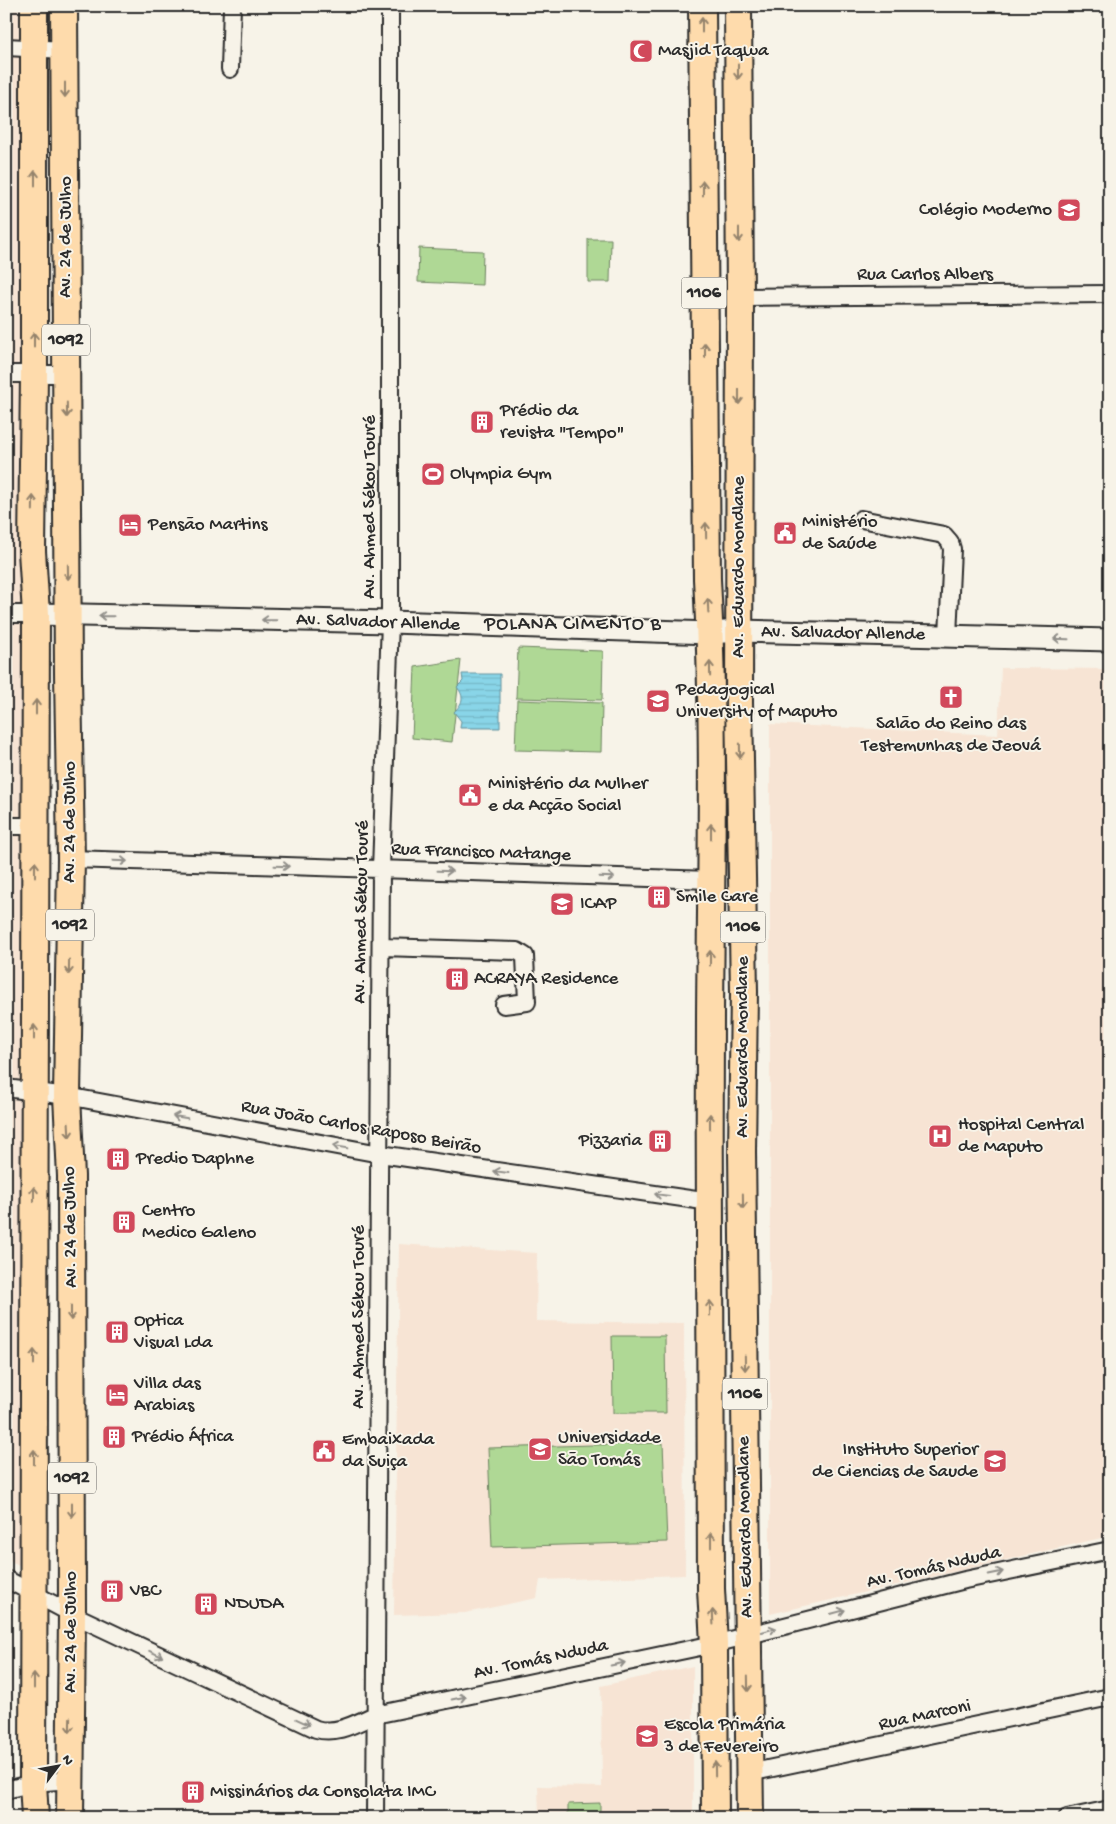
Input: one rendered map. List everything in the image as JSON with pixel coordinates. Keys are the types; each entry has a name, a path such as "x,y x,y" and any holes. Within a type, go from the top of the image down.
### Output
{"main road":[{"name":"Av. 24 de Julho","path":"34,6 32,551 36,614 33,1783 35,1818"},
{"name":"Av. 24 de Julho","path":"64,6 71,859 67,1096 71,1176 72,1614 70,1818"},
{"name":"Av. Eduardo Mondlane","path":"702,6 707,579 710,633 711,1589 714,1644 716,1818"},
{"name":"Av. Eduardo Mondlane","path":"738,6 740,296 739,702 744,992 742,1152 750,1818"}],"street":[{"path":"230,69 232,6"},
{"name":"Av. Ahmed Sékou Touré","path":"375,1818 381,870 390,622 390,6"},
{"path":"6,48 65,50"},
{"name":"Rua Carlos Albers","path":"740,296 1110,294"},
{"path":"6,374 66,374"},
{"path":"861,519 944,535 948,538 952,549 948,636"},
{"name":"Av. Salvador Allende","path":"6,614 390,622 710,633 739,631 1110,640"},
{"path":"6,826 36,826"},
{"name":"Rua Francisco Matange","path":"71,859 711,880"},
{"path":"381,947 517,951 525,956 527,1002 504,1005"},
{"name":"Rua João Carlos Raposo Beirão","path":"6,1088 67,1096 380,1154 710,1202"},
{"name":"Av. Tomás Nduda","path":"6,1579 72,1614 316,1729 327,1732 335,1731 375,1715 714,1644 965,1580 1110,1550"},
{"name":"Rua Marconi","path":"749,1773 1110,1697"},
{"path":"6,1790 33,1783 70,1780"},
{"path":"1067,1818 1110,1809"}],"shaded area":[{"path":"6,6 41,6 23,1567 6,1559"},
{"name":"Hospital Central de Maputo","path":"1001,668 1110,669 1110,1536 770,1614 770,724 998,735"},
{"name":"Universidade São Tomás","path":"399,1244 537,1253 536,1321 684,1323 685,1575 540,1580 537,1598 465,1613 394,1615"},
{"name":"Escola Primária 3 de Fevereiro","path":"693,1666 693,1818 539,1818 538,1786 602,1787 601,1686"},
{"path":"6,1693 12,1771 6,1773"}],"green space":[{"path":"588,239 611,239 610,282 588,282"},
{"path":"419,248 483,251 482,285 418,282"},
{"path":"518,648 603,651 602,700 516,698"},
{"path":"461,660 452,742 412,738 415,667"},
{"path":"517,700 602,703 601,752 515,750"},
{"path":"612,1336 665,1336 666,1413 613,1413"},
{"path":"663,1443 667,1542 492,1547 488,1448"},
{"path":"600,1803 600,1818 568,1818 568,1804"}],"water":[{"path":"462,674 500,674 500,728 460,728 461,721 454,712 462,700 457,687 463,681"}],"place":[{"name":"Masjid Taqwa","path":"641,51"},
{"name":"Colégio Moderno","path":"1069,210"},
{"name":"Prédio da revista \"Tempo\"","path":"482,422"},
{"name":"Olympia Gym","path":"433,474"},
{"name":"Pensão Martins","path":"130,525"},
{"name":"Ministério de Saúde","path":"785,533"},
{"name":"Salão do Reino das Testemunhas de Jeová","path":"951,697"},
{"name":"Pedagogical University of Maputo","path":"658,701"},
{"name":"Ministério da Mulher e da Acção Social","path":"470,795"},
{"name":"Smile Care","path":"659,897"},
{"name":"ICAP","path":"562,904"},
{"name":"ACRAYA Residence","path":"457,979"},
{"name":"Hospital Central de Maputo","path":"940,1136"},
{"name":"Pizzaria","path":"660,1141"},
{"name":"Predio Daphne","path":"118,1159"},
{"name":"Centro Medico Galeno","path":"124,1222"},
{"name":"Optica Visual Lda","path":"117,1332"},
{"name":"Villa das Arabias","path":"117,1395"},
{"name":"Prédio África","path":"114,1437"},
{"name":"Universidade São Tomás","path":"540,1449"},
{"name":"Embaixada da Suiça","path":"324,1451"},
{"name":"Instituto Superior de Ciencias de Saude","path":"995,1461"},
{"name":"VBC","path":"112,1591"},
{"name":"NDUDA","path":"206,1604"},
{"name":"Escola Primária 3 de Fevereiro","path":"647,1736"},
{"name":"Missinários da Consolata IMC","path":"193,1792"}],"district":[{"name":"POLANA CIMENTO B","path":"573,625"}]}
